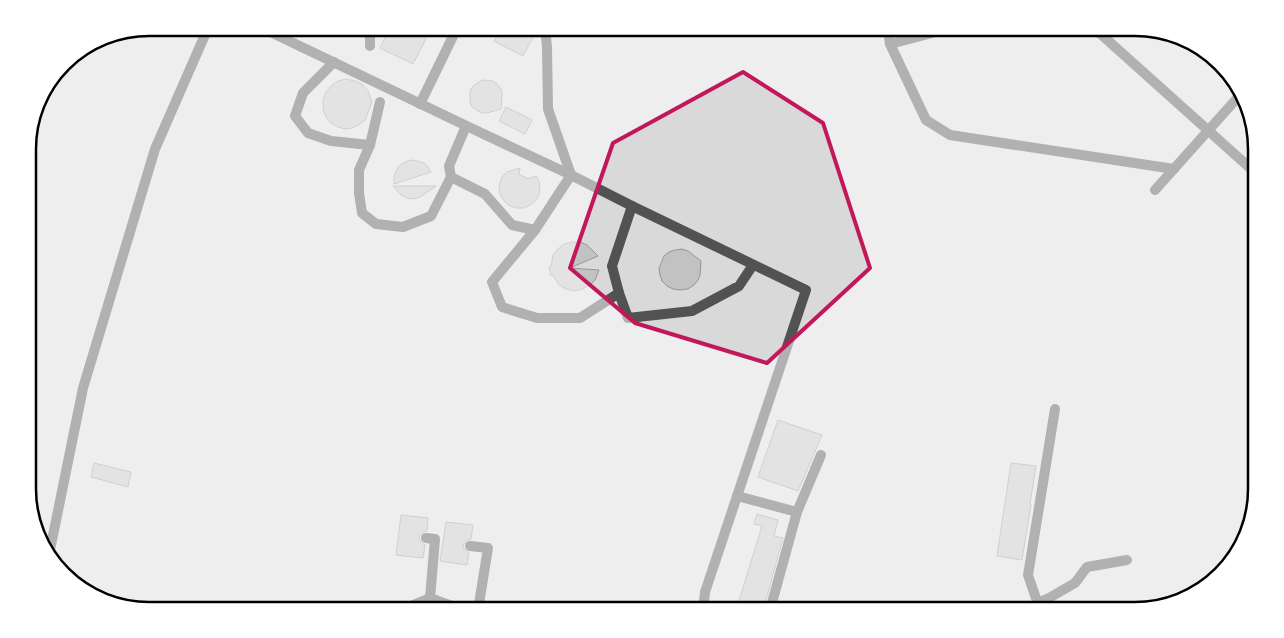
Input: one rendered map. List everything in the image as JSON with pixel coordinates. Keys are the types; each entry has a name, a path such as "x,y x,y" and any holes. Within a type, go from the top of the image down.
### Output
{"lane":[{"path":"51,545 86,378 156,149 205,36"},
{"path":"279,36 571,175 806,290 705,592 703,602"},
{"path":"370,36 370,46"},
{"path":"420,104 454,36"},
{"path":"546,36 548,109 571,175"},
{"path":"889,36 890,44 926,120 950,135 1174,169"},
{"path":"890,44 920,36"},
{"path":"1103,36 1248,166"},
{"path":"334,62 303,94 295,116 308,133 331,141 370,145"},
{"path":"1155,190 1236,99"},
{"path":"380,102 370,145 359,170 359,193 362,213 376,224 403,227 431,216 451,177 450,166 466,126"},
{"path":"571,175 535,230 492,282 502,308 537,318 580,318 619,293"},
{"path":"451,177 485,194 512,225 535,230"},
{"path":"632,206 612,266 628,318 692,311 739,286 753,264"},
{"path":"1037,602 1028,576 1055,409"},
{"path":"772,602 796,512 821,455"},
{"path":"737,496 796,512"},
{"path":"426,538 435,539 430,598"},
{"path":"470,546 488,548 479,602"},
{"path":"1044,602 1075,583 1087,567 1127,560"},
{"path":"420,602 430,598 441,602"}],"highlighted area":[{"path":"743,72 823,123 870,268 767,363 635,323 570,268 613,143"}],"shaded area":[{"path":"142,36 1135,36 1164,40 1185,48 1215,69 1224,80 1239,106 1247,135 1248,496 1246,511 1236,539 1220,563 1197,583 1171,596 1142,602 149,602 120,598 99,590 69,569 60,558 45,532 37,503 36,142 40,120 48,99 69,69 93,51 106,45 127,38"}],"building":[{"path":"386,36 427,36 413,64 380,48"},
{"path":"497,36 534,36 523,56 494,41"},
{"path":"346,79 362,84 368,91 372,102 365,120 359,125 345,129 331,123 326,117 323,109 323,100 331,86 338,81"},
{"path":"482,80 493,81 501,89 501,109 482,113 472,107 470,91 473,86"},
{"path":"506,107 532,120 525,134 499,121"},
{"path":"411,160 424,163 431,172 394,184 394,177 399,166"},
{"path":"520,168 519,174 528,179 536,176 540,188 539,195 535,201 524,208 510,206 505,202 499,190 502,177 507,172"},
{"path":"393,186 436,186 414,199 401,195"},
{"path":"580,242 587,245 598,256 570,268 599,270 595,280 590,285 574,291 559,285 553,275 551,276 549,267 551,267 553,255 558,249 564,244"},
{"path":"682,249 688,251 701,261 698,280 688,289 680,290 667,286 662,281 659,268 664,256 669,252"},
{"path":"778,420 822,435 798,491 758,477"},
{"path":"94,463 131,472 128,487 91,477"},
{"path":"1011,463 1036,466 1022,560 997,556"},
{"path":"757,514 778,520 774,536 783,538 765,602 739,602 762,526 754,524"},
{"path":"401,515 428,518 427,531 423,532 419,537 420,541 425,545 423,558 396,555"},
{"path":"446,522 473,525 471,539 467,540 463,545 464,549 469,553 467,565 440,561"}]}
